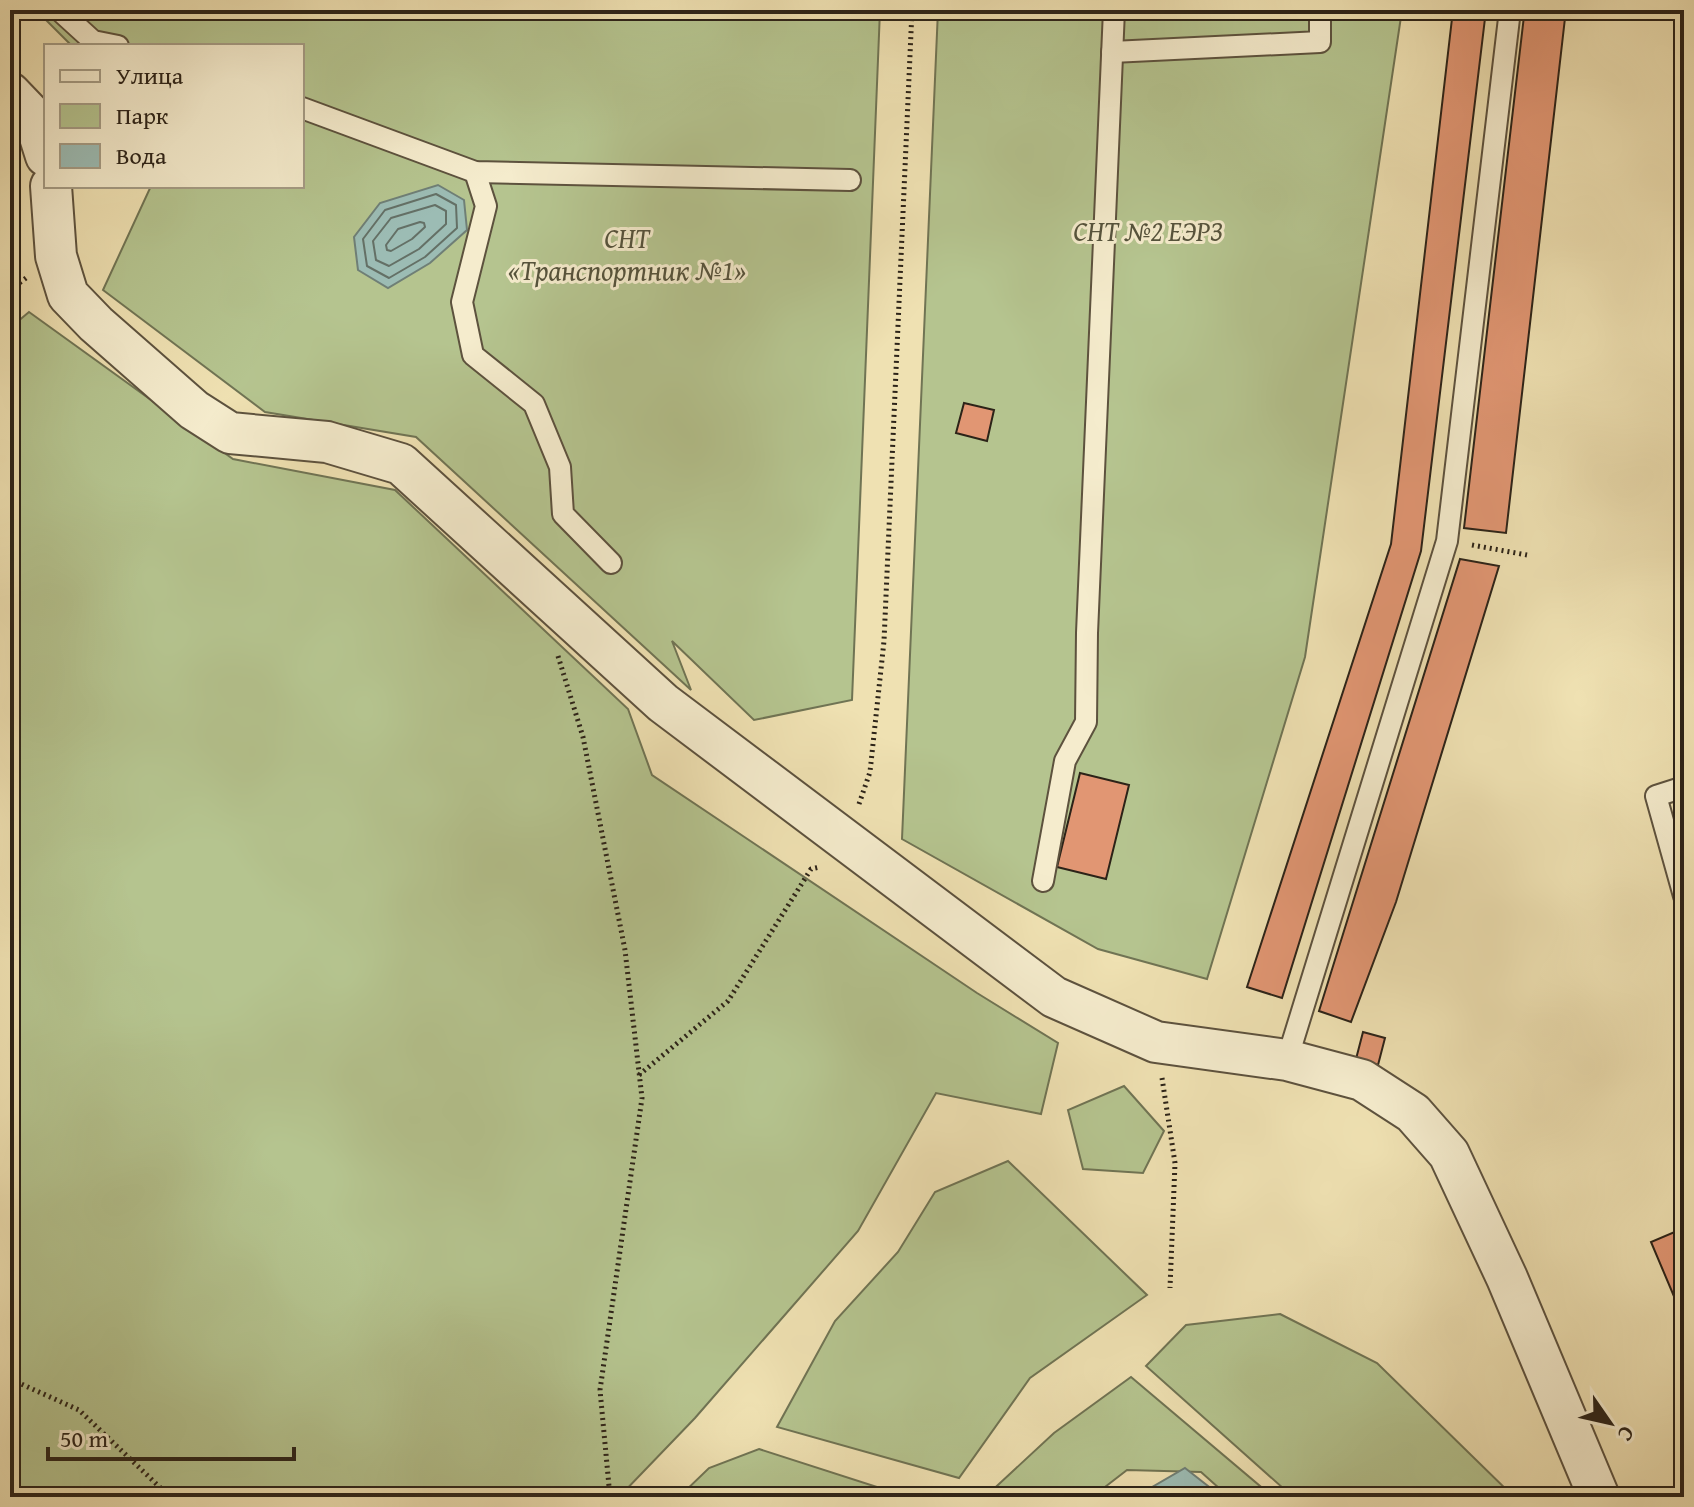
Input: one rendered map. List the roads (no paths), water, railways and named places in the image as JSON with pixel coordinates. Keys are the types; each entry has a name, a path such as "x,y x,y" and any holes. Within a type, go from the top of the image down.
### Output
{"street":[{"path":"10,93 34,118 44,150"},
{"path":"51,188 56,256 68,295 96,324 194,410 230,433 327,442 401,464 663,703 1054,997 1156,1042 1287,1060 1362,1080 1413,1113 1449,1154 1507,1278 1599,1497"}],"lane":[{"path":"59,10 93,41 108,44"},
{"path":"1043,881 1065,761 1086,722 1114,10"},
{"path":"1112,52 1320,42 1320,10"},
{"path":"1287,1060 1447,541 1510,10"},
{"path":"304,109 475,172 850,180"},
{"path":"475,172 486,206 462,302 473,355 534,404 560,467 563,514 611,563"},
{"path":"1684,787 1656,796 1684,896"}],"water":[{"path":"438,185 464,200 467,230 430,263 388,288 358,270 354,237 380,203"},
{"path":"1185,1468 1222,1497 1135,1497"}],"park label":[{"name":"СНТ №2 ЕЭРЗ","path":"1148,231"},
{"name":"СНТ «Транспортник №1»","path":"627,254"}]}
